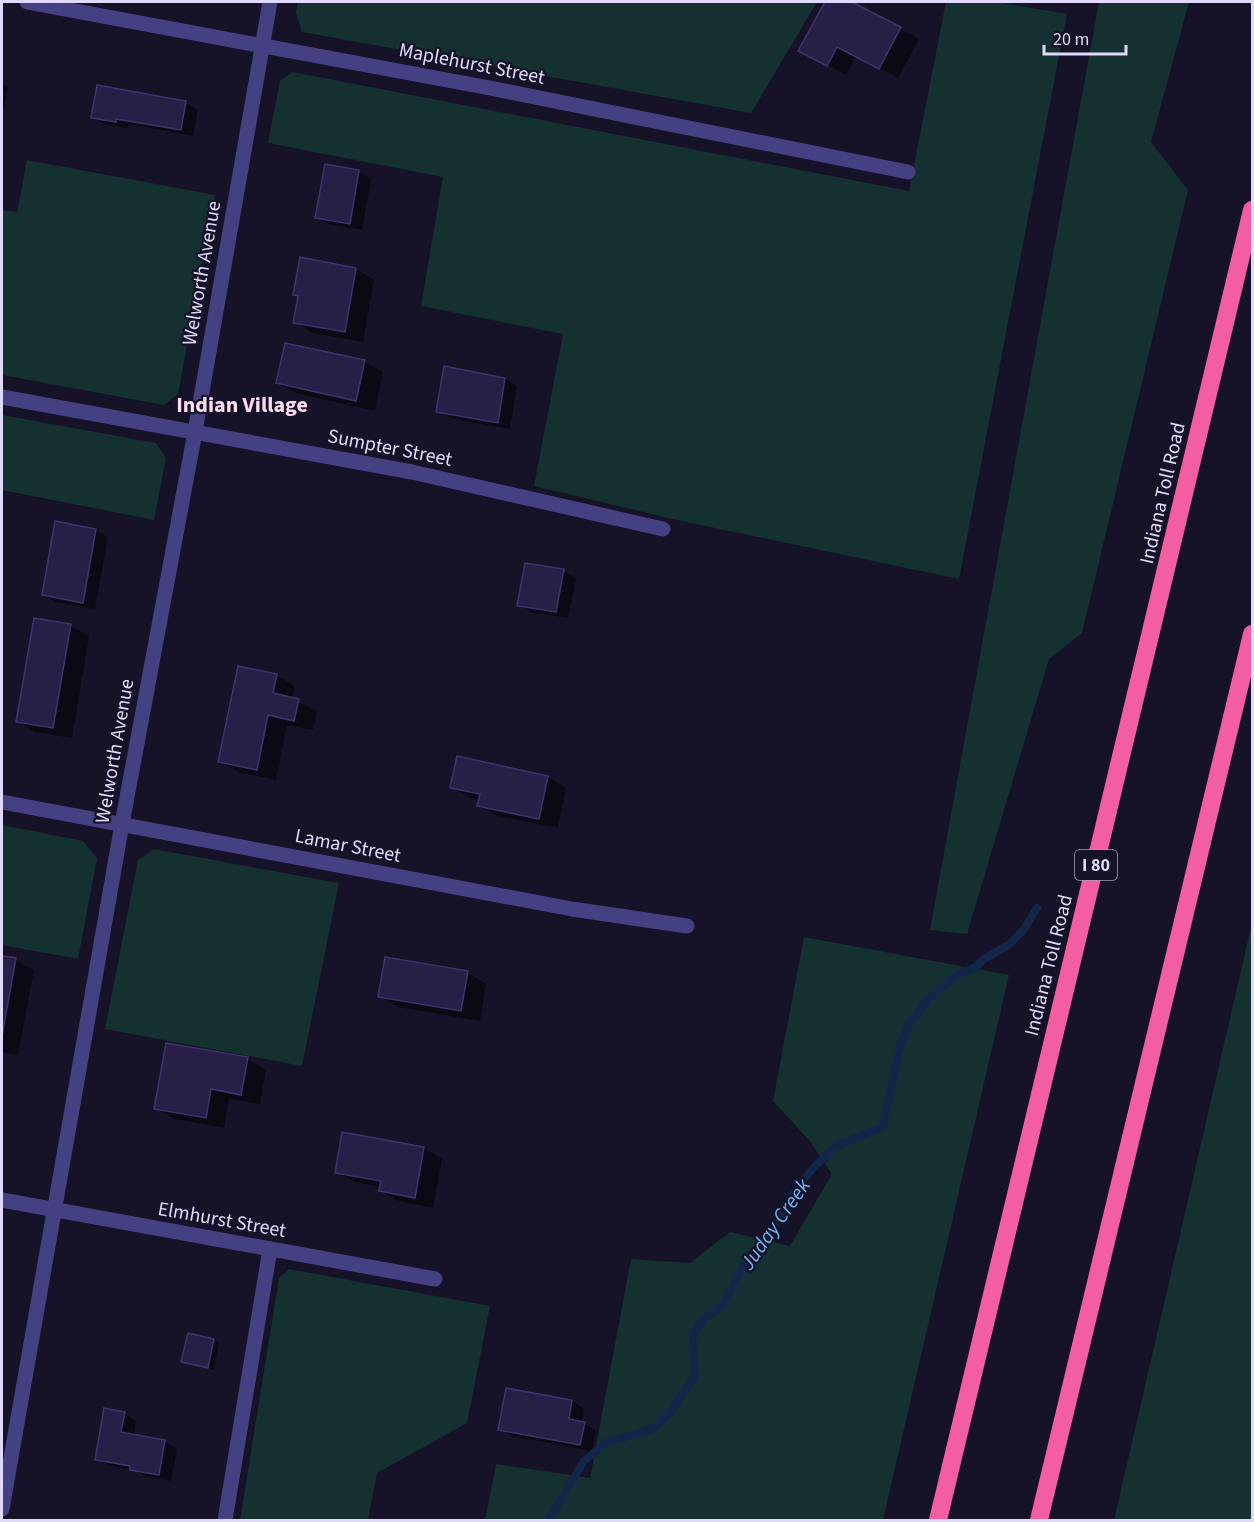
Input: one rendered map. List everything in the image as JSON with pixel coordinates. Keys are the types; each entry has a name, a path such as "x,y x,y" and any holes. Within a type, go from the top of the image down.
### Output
{"highway":[{"name":"Indiana Toll Road","path":"938,1521 1252,210"},
{"path":"1039,1521 1252,634"}],"street":[{"name":"Maplehurst Street","path":"27,2 490,88 908,172"},
{"name":"Welworth Avenue","path":"2,1509 270,2"},
{"name":"Sumpter Street","path":"2,397 412,472 663,529"},
{"name":"Lamar Street","path":"2,802 572,909 687,926"},
{"name":"Elmhurst Street","path":"2,1200 435,1279"},
{"path":"225,1521 270,1249"}],"green space":[{"path":"298,2 817,2 751,113 302,32 296,13"},
{"path":"946,2 995,2 1067,14 959,579 677,520 534,486 563,334 421,306 443,177 268,143 280,81 293,72 909,191"},
{"path":"1099,2 1189,2 1151,142 1188,190 1082,633 1049,659 967,934 930,930"},
{"path":"27,160 215,195 178,394 164,405 2,375 2,210 17,212"},
{"path":"2,415 156,443 166,458 154,520 2,490"},
{"path":"2,825 83,841 97,858 78,959 2,945"},
{"path":"154,849 339,883 302,1066 105,1029 138,860"},
{"path":"1252,923 1252,1520 1114,1520"},
{"path":"804,937 1009,975 883,1520 485,1520 496,1464 590,1478 631,1259 690,1263 730,1232 790,1246 832,1174 809,1140 773,1101"},
{"path":"289,1269 490,1306 467,1423 377,1473 368,1520 240,1520 279,1278"}],"building":[{"path":"825,2 852,2 901,27 879,69 837,47 827,66 798,51"},
{"path":"97,85 186,101 181,130 116,119 116,122 91,118"},
{"path":"325,164 359,170 350,224 315,218"},
{"path":"300,257 356,268 345,332 293,323 298,296 293,295"},
{"path":"285,343 365,360 356,401 276,383"},
{"path":"444,366 505,378 498,423 436,412"},
{"path":"55,521 96,529 83,603 42,595"},
{"path":"525,563 564,569 556,612 517,606"},
{"path":"34,618 71,624 53,728 16,722"},
{"path":"238,666 277,674 273,693 299,699 294,721 268,715 257,770 218,762"},
{"path":"457,756 548,776 539,819 477,806 480,794 450,788"},
{"path":"2,956 16,958 2,1036"},
{"path":"385,957 468,971 461,1011 378,997"},
{"path":"166,1043 248,1057 241,1095 211,1089 206,1118 154,1109"},
{"path":"342,1132 424,1147 415,1198 379,1191 381,1181 335,1173"},
{"path":"188,1333 214,1339 208,1368 181,1362"},
{"path":"506,1388 572,1400 569,1419 585,1422 580,1445 498,1430"},
{"path":"104,1408 125,1412 121,1432 165,1440 159,1475 130,1470 130,1466 95,1460"}],"waterway":[{"name":"Juday Creek","path":"548,1520 584,1461 606,1443 654,1428 670,1412 695,1375 693,1333 706,1317 723,1305 741,1270 777,1221 799,1185 815,1166 838,1145 883,1127 900,1046 909,1024 929,998 957,975 976,967 984,959 1010,944 1024,929 1037,908"}],"district":[{"name":"Indian Village","path":"242,404"}]}
